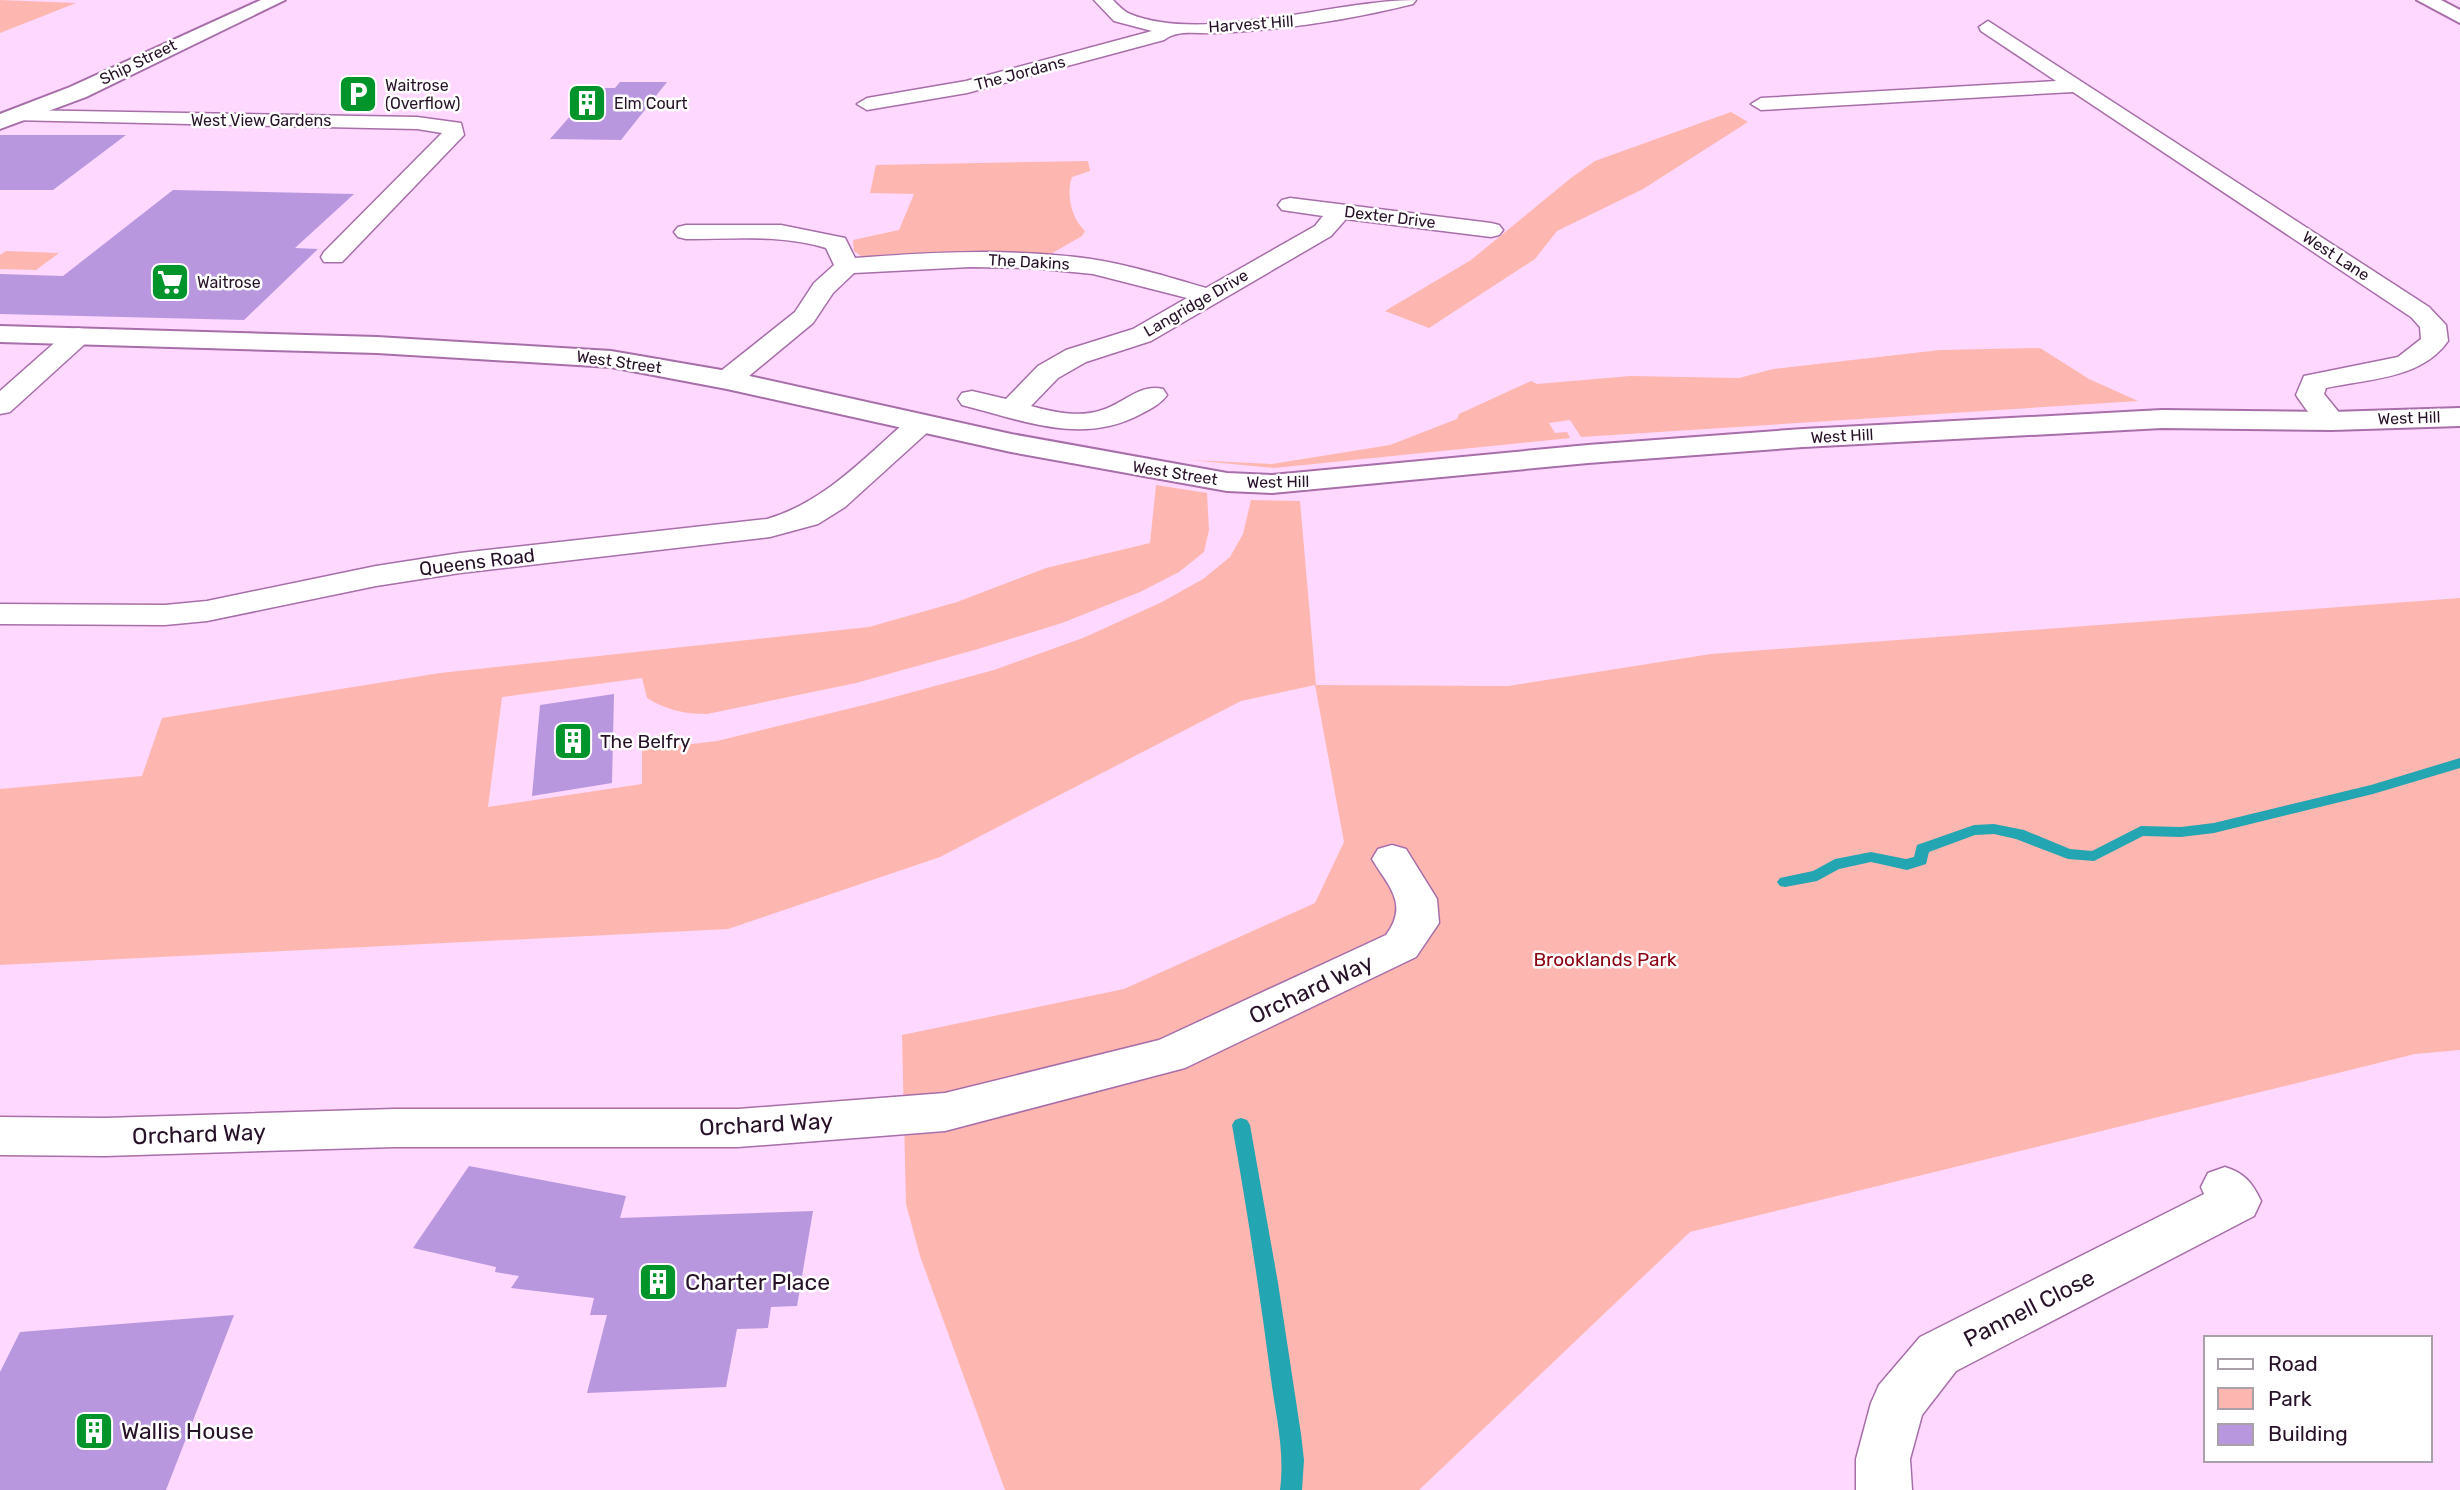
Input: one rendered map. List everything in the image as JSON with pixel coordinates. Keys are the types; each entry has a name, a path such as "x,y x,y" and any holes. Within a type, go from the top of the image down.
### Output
{"street":[{"name":"Ship Street","path":"9,119 78,92 276,0"},
{"name":"Harvest Hill","path":"1103,0 1106,8 1119,17 1169,27 1285,22 1344,14 1407,0"},
{"path":"2426,0 2460,17"},
{"name":"The Jordans","path":"866,104 967,86 1157,36 1169,27"},
{"name":"West Lane","path":"1987,27 2420,312 2433,325 2435,341 2407,363 2314,383 2310,396 2332,421"},
{"path":"1761,104 2075,86"},
{"name":"West View Gardens","path":"9,119 417,123 453,128 453,135 333,257"},
{"name":"Dexter Drive","path":"1290,205 1491,230"},
{"name":"Langridge Drive","path":"1013,408 1048,372 1076,356 1142,335 1206,296 1323,232 1340,211"},
{"path":"701,237 800,234 821,237 836,243 847,266 823,288 804,317 727,380"},
{"name":"The Dakins","path":"847,266 945,260 1047,262 1137,276 1206,296"},
{"name":"West Street","path":"0,334 546,352 611,359 727,380 1037,449 1227,482"},
{"path":"0,405 78,335"},
{"path":"972,399 1063,420 1097,420 1119,414 1153,395"},
{"name":"West Hill","path":"1227,482 1311,482 1588,454 1843,436 2162,419 2332,421 2460,416"},
{"name":"Queens Road","path":"0,614 165,615 207,611 376,576 460,563 770,528 807,517 834,501 920,424"},
{"name":"Orchard Way","path":"0,1136 105,1137 394,1128 738,1128 945,1112 1169,1055 1401,946 1418,923 1417,900 1392,859"},
{"name":"Pannell Close","path":"1884,1490 1883,1459 1898,1403 1938,1354 2237,1201 2225,1187"}],"green space":[{"path":"0,0 76,3 0,33"},
{"path":"1731,112 1748,122 1643,189 1557,231 1535,259 1429,328 1385,311 1471,260 1595,161"},
{"path":"1088,161 1090,171 1072,177 1070,184 1073,213 1085,231 1082,236 1049,255 879,259 861,256 854,251 853,240 899,230 914,194 870,193 876,165"},
{"path":"6,251 59,253 36,270 0,269 0,255"},
{"path":"2040,348 2089,379 2138,401 1581,437 1570,420 1549,423 1555,433 1567,432 1570,438 1274,468 1189,460 1272,464 1390,445 1457,419 1459,414 1531,381 1537,384 1630,376 1739,378 1773,369 1940,350"},
{"name":"Brooklands Park","path":"1156,485 1207,493 1209,530 1204,552 1179,572 1140,592 1062,623 856,683 707,714 676,710 654,702 647,698 642,678 502,697 488,807 642,784 642,750 717,741 876,702 994,670 1083,638 1162,602 1203,579 1230,557 1243,534 1251,500 1300,501 1316,685 1508,686 1711,654 2460,598 2460,1050 2415,1054 1690,1232 1419,1490 1005,1490 920,1256 906,1204 902,1035 1124,989 1315,903 1344,842 1315,685 1241,701 940,857 728,929 0,965 0,789 142,776 162,718 440,673 869,627 957,602 1046,568 1150,543"}],"building":[{"name":"Elm Court","path":"620,82 667,82 621,140 550,139 595,88 615,88"},
{"path":"0,135 126,135 53,190 0,190"},
{"name":"Waitrose","path":"173,190 354,194 295,248 318,249 244,320 0,314 0,274 63,276"},
{"name":"The Belfry","path":"614,694 612,783 532,796 540,705"},
{"name":"Charter Place","path":"469,1166 626,1196 620,1218 813,1211 797,1306 771,1307 768,1328 737,1329 726,1387 587,1393 607,1315 590,1315 594,1298 511,1288 519,1276 495,1272 496,1267 413,1248"},
{"name":"Wallis House","path":"234,1315 166,1490 0,1490 0,1372 20,1332"}],"waterway":[{"path":"1785,882 1817,876 1835,864 1871,857 1907,865 1921,860 1922,849 1974,830 1994,829 2019,834 2068,854 2094,856 2141,831 2181,832 2214,828 2373,789 2460,763"},
{"path":"1241,1125 1290,1434 1293,1460 1291,1490"}],"place":[{"name":"Waitrose (Overflow)","path":"358,94"},
{"name":"Elm Court","path":"587,103"},
{"name":"Waitrose","path":"170,282"},
{"name":"The Belfry","path":"573,741"},
{"name":"Charter Place","path":"658,1282"},
{"name":"Wallis House","path":"94,1431"}]}
